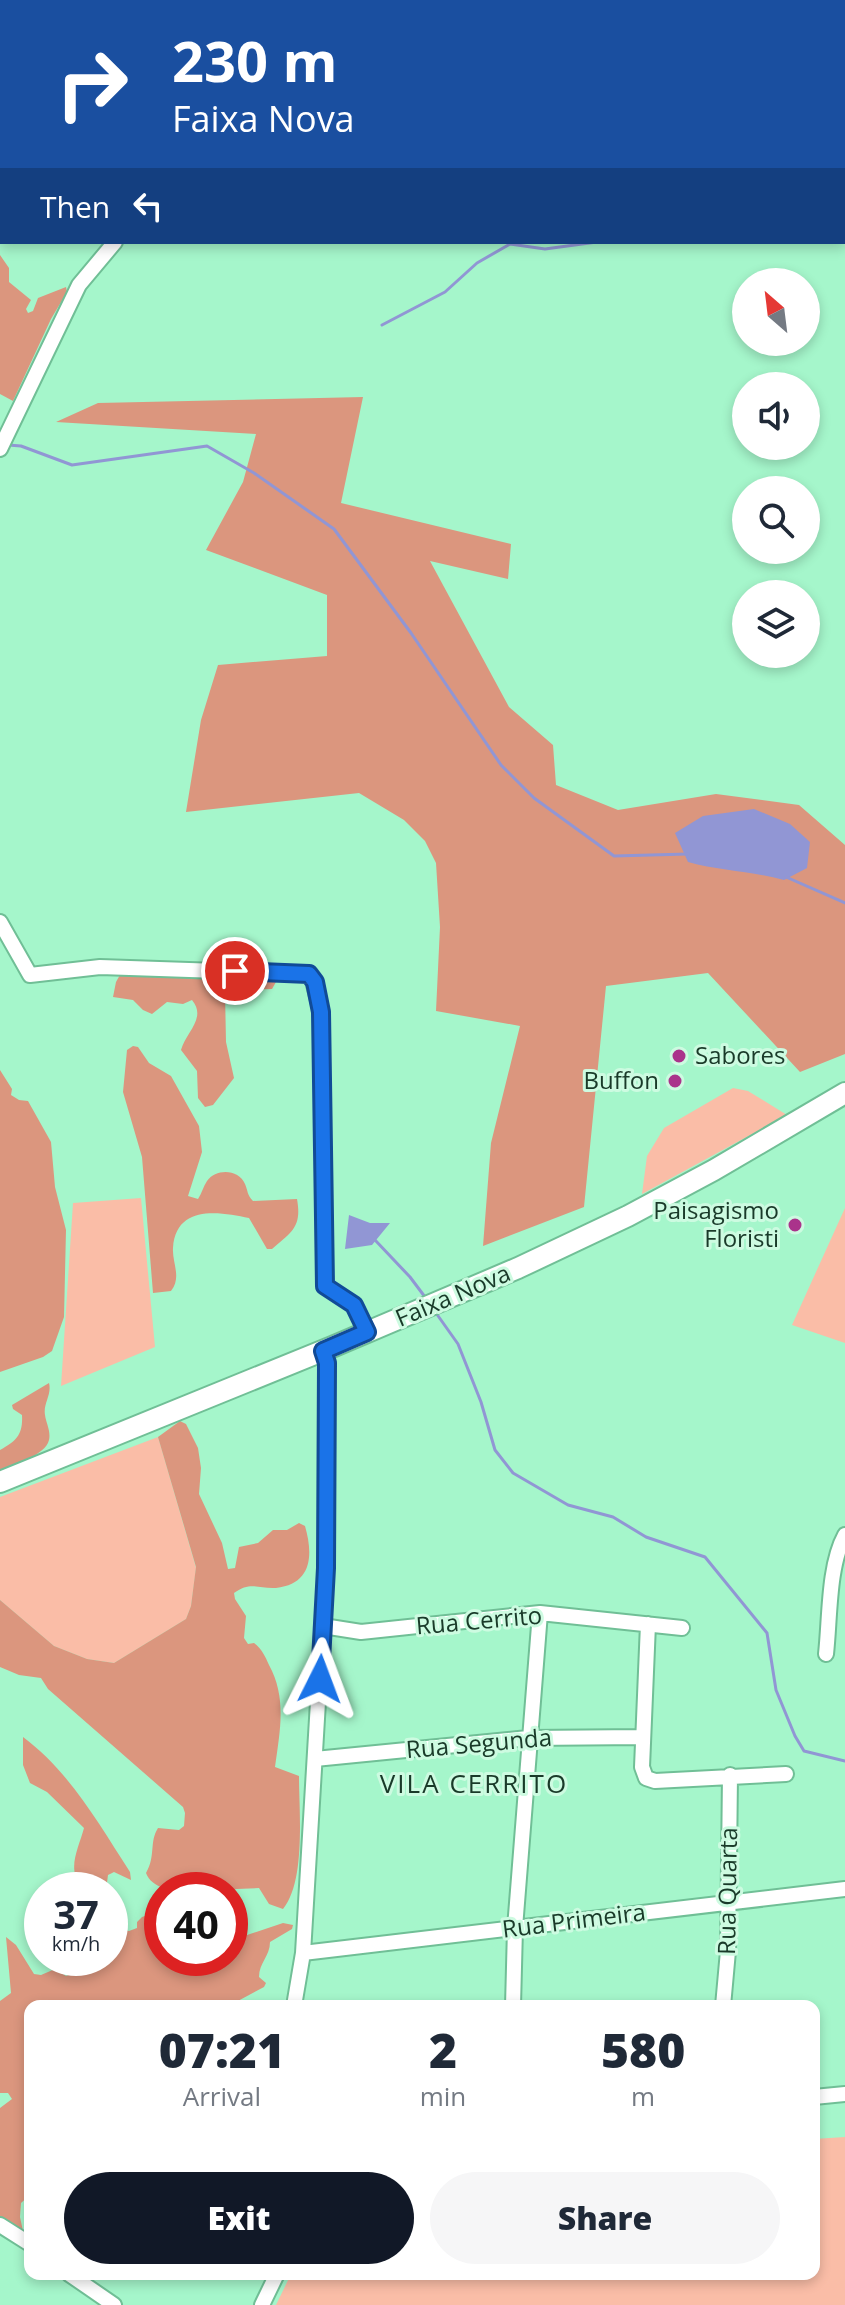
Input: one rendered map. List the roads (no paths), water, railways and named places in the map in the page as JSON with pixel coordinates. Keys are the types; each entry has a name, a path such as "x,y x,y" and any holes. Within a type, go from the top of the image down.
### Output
{"highway":[{"name":"Faixa Nova","path":"0,1482 505,1274 628,1216 845,1093"}],"street":[{"path":"0,449 79,285 113,244"},
{"path":"0,922 30,975 100,967 211,969 309,974 312,977 321,1012 325,1286 354,1305 367,1332"},
{"path":"295,2000 303,1953 326,1568 327,1363 323,1351"},
{"path":"826,1654 833,1587 845,1535"},
{"path":"513,2000 528,1738 540,1613"},
{"name":"Rua Cerrito","path":"323,1626 361,1632 540,1613 682,1628"},
{"path":"648,1624 642,1773 646,1778 655,1781 786,1774"},
{"name":"Rua Segunda","path":"315,1759 528,1738 643,1737"},
{"name":"Rua Quarta","path":"724,2000 728,1951 730,1775"},
{"name":"Rua Primeira","path":"303,1953 845,1889"},
{"path":"820,2096 845,2094"},
{"path":"0,2225 24,2240"},
{"path":"78,2280 114,2305"},
{"path":"262,2305 274,2280"}],"water":[{"path":"754,809 790,824 810,842 807,868 784,880 688,862 675,833 703,816"},
{"path":"349,1215 370,1223 390,1223 372,1245 345,1249"}],"waterway":[{"path":"382,325 445,292 477,263 510,244"},
{"path":"510,244 545,249 582,244"},
{"path":"8,445 21,446 72,465 207,446 254,473 334,529 411,633 501,765 534,798 614,856 688,854"},
{"path":"786,877 845,903"},
{"path":"375,1240 425,1297"},
{"path":"436,1313 458,1344 481,1402 495,1450 513,1473 568,1505 613,1517 646,1537 705,1557 767,1633 776,1690 804,1751 845,1761"}],"place":[{"name":"Sabores","path":"679,1056"},
{"name":"Buffon","path":"675,1081"},
{"name":"Paisagismo Floristi","path":"795,1225"}],"district":[{"name":"VILA CERRITO","path":"474,1784"}]}
